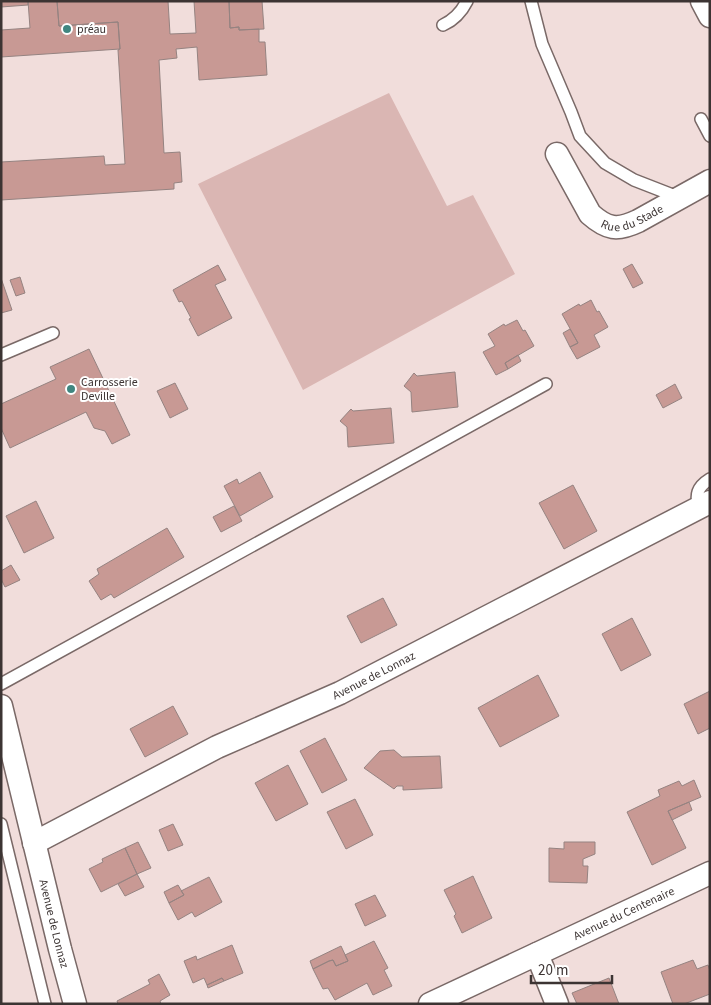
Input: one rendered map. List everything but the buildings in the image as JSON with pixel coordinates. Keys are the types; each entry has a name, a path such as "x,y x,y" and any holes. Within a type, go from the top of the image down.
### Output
{"street":[{"path":"702,1 710,16"},
{"name":"Rue du Stade","path":"557,154 590,214 606,225 616,228 627,227 638,222 710,181"},
{"name":"Avenue de Lonnaz","path":"34,843 217,747 358,684 704,505"},
{"name":"Avenue de Lonnaz","path":"1,706 74,1004"},
{"name":"Avenue du Centenaire","path":"430,1004 710,873"},
{"path":"537,954 556,1004"}],"lane":[{"path":"443,25 456,17 467,1"},
{"path":"531,1 542,44 580,136 607,164 634,180 680,197"},
{"path":"701,119 710,136"},
{"path":"1,355 53,332"},
{"path":"1,684 546,384"},
{"path":"704,505 696,500 697,493 701,486 710,480"},
{"path":"1,824 45,1004"}],"shaded area":[{"path":"389,93 447,206 473,195 515,274 303,390 198,184"}],"place":[{"name":"préau","path":"67,29"},
{"name":"Carrosserie Deville","path":"71,389"}]}
